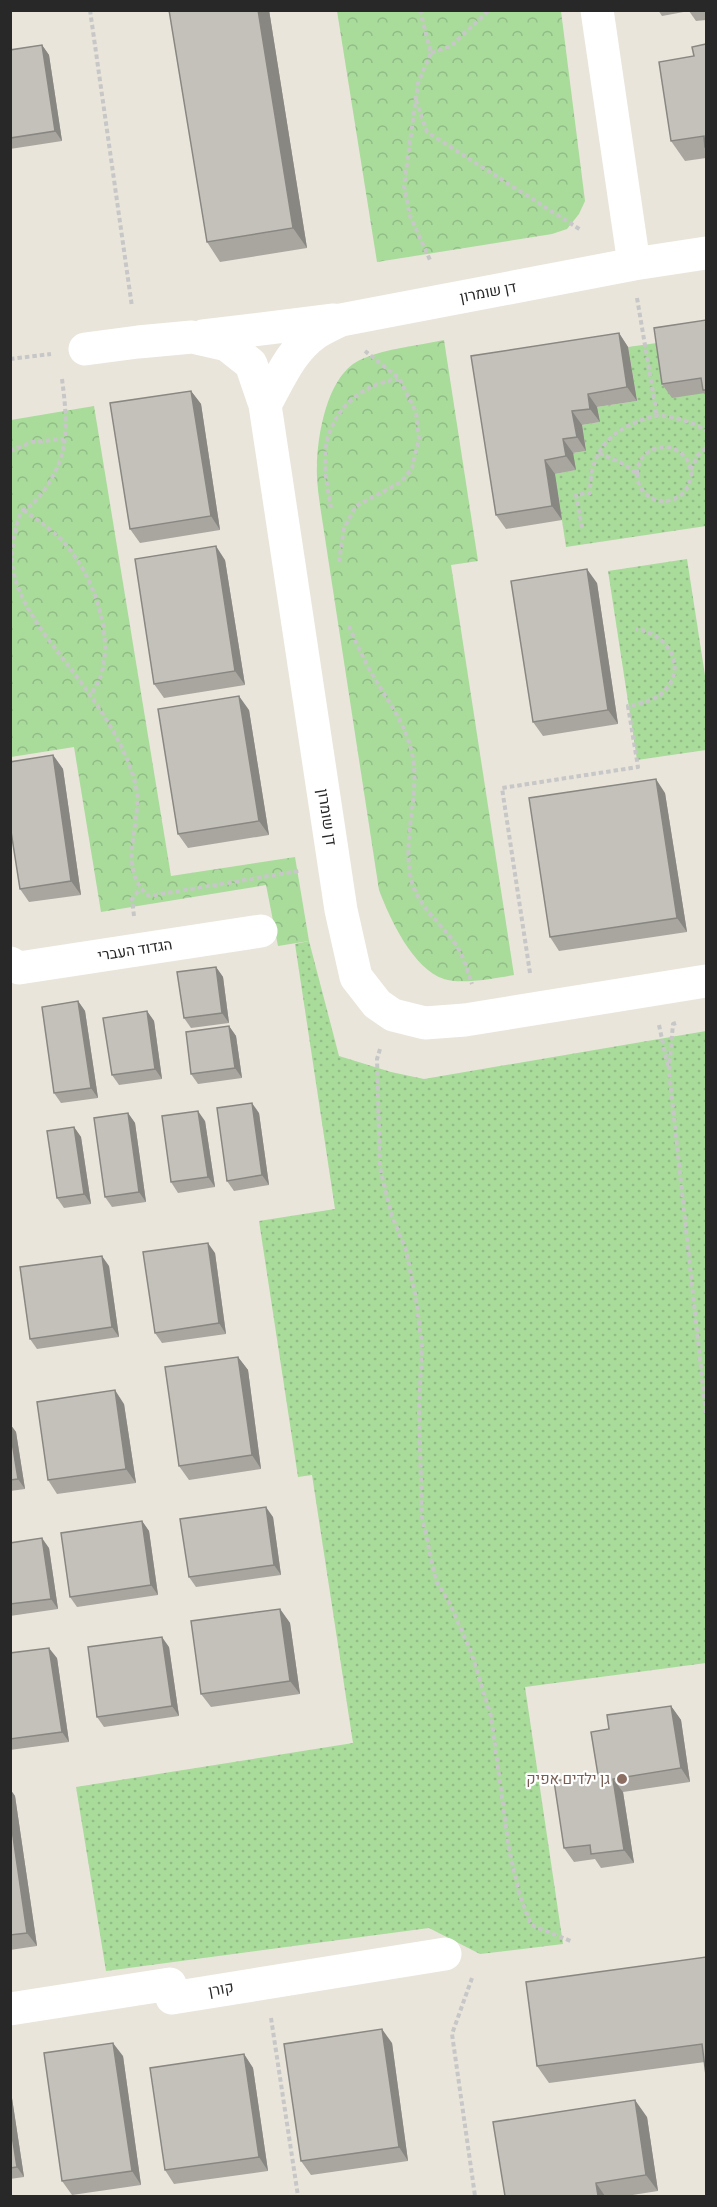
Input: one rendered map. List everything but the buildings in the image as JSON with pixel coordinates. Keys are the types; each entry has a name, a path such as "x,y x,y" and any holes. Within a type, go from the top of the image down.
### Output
{"street":[{"path":"597,10 634,264"},
{"name":"דן שומרון","path":"85,350 341,320 634,264 706,253"},
{"name":"דן שומרון","path":"341,320 315,333 298,349 265,405 341,910 356,977 377,1005 393,1015 425,1023 465,1020 706,981"},
{"path":"192,337 227,345 251,364 265,405"},
{"name":"הגדוד העברי","path":"10,963 19,968 261,931"},
{"name":"קורן","path":"10,2009 170,1984 172,1998 445,1954"}],"path":[{"path":"90,10 138,342"},
{"path":"420,10 431,53 418,83 404,186 411,216 430,260"},
{"path":"431,53 451,46 489,10"},
{"path":"416,100 427,132 581,230"},
{"path":"637,298 657,416"},
{"path":"339,562 344,528 356,506 401,482 412,468 419,439 416,412 399,378 361,348"},
{"path":"331,508 326,458 329,434 344,407 358,392 382,381 399,378"},
{"path":"62,379 66,416 64,439 56,470 45,490 23,510 12,536 12,561 20,591 37,623 91,695 120,743 133,772 137,794 132,867 140,889 149,896 307,870"},
{"path":"582,528 576,495 590,493 590,480 595,461 606,441 622,429 642,419 657,416 673,418 706,430"},
{"path":"10,451 32,442 64,439"},
{"path":"690,470 688,462 675,449 657,447 643,457 637,473 638,482 648,496 656,500 665,501 681,495 687,488 690,470 706,448"},
{"path":"599,453 637,473"},
{"path":"23,510 48,527 67,546 83,570 97,599 104,631 104,657 101,675 91,695"},
{"path":"349,626 367,664 403,726 414,764 414,804 409,841 410,875 420,903 455,943 473,988"},
{"path":"531,978 502,788 638,767 628,706 641,704 659,696 672,677 674,665 672,654 666,643 657,635 636,629"},
{"path":"652,990 669,1071 706,1415"},
{"path":"393,1015 377,1059 380,1168 392,1216 406,1250 416,1299 422,1346 419,1409 422,1517 436,1581 450,1604 471,1652 491,1716 509,1849 519,1893 531,1925 573,1941"},
{"path":"669,1071 673,1024 684,1022"},
{"path":"472,1978 453,2034 475,2196"},
{"path":"266,1982 298,2196"}],"green space":[{"path":"337,11 561,11 585,201 579,214 567,229 552,234 377,262"},
{"path":"444,340 478,561 451,565 514,975 469,981 444,979 422,965 404,942 389,915 379,890 317,477 320,436 327,405 333,390 350,366 382,352"},
{"path":"664,342 706,393 706,526 566,547 555,474 575,470 573,453 586,451 582,425 600,422 597,407 637,401 628,347"},
{"path":"94,406 171,876 295,857 309,941 278,946 266,885 101,912 74,747 11,757 11,420"},
{"path":"687,559 706,682 706,750 637,760 608,571"},
{"path":"309,941 339,1056 391,1072 424,1079 706,1031 706,1663 525,1687 563,1944 480,1954 429,1928 106,1971 76,1787 353,1743 312,1475 298,1477 259,1221 335,1209 295,944"}],"place":[{"name":"גן ילדים אפיק","path":"622,1779"}]}
